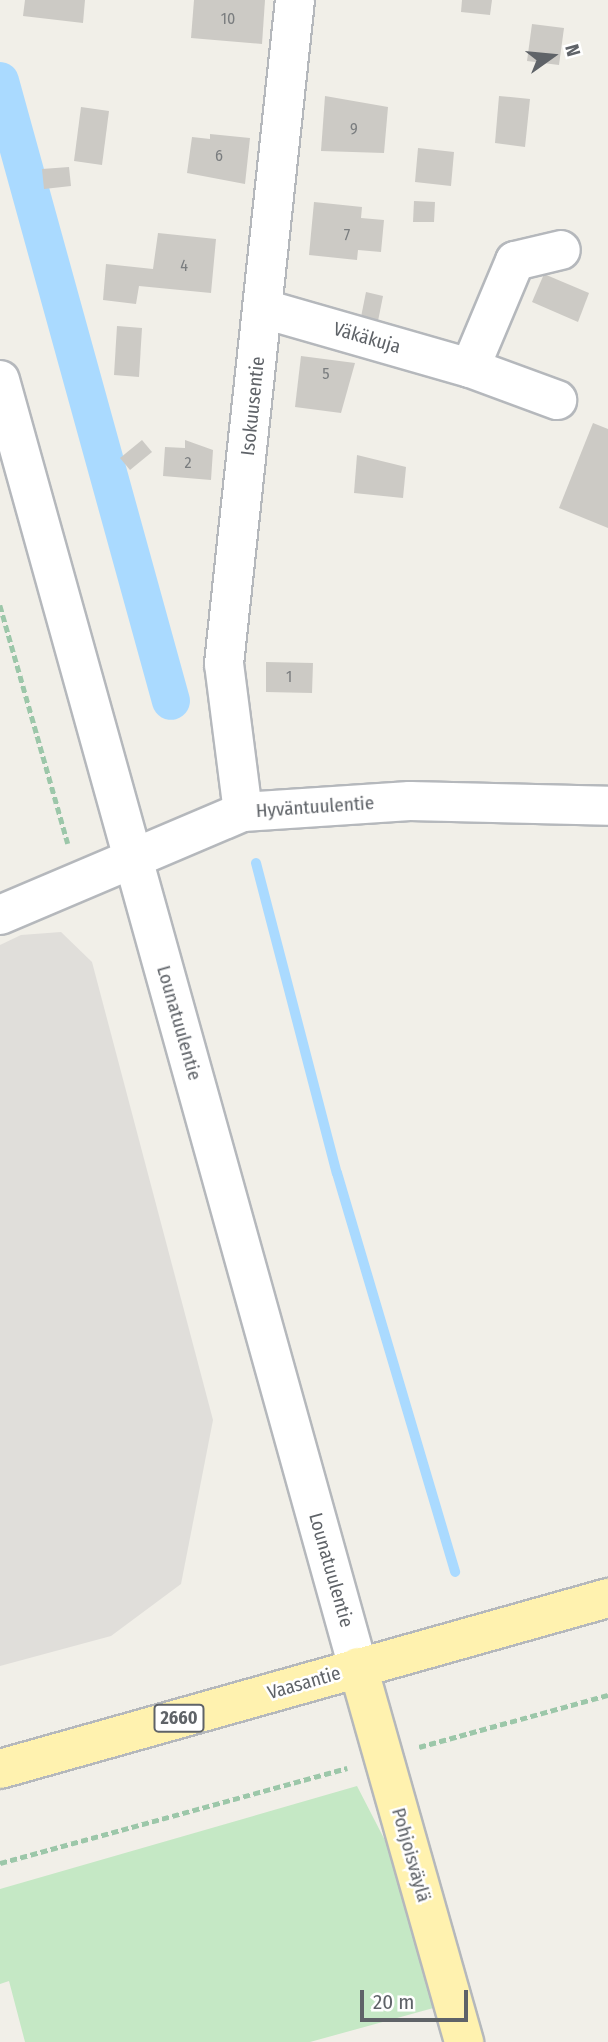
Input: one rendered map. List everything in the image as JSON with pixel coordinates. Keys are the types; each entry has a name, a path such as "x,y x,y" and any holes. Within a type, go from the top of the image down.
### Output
{"main road":[{"name":"Vaasantie","path":"0,1769 608,1598"},
{"name":"Pohjoisväylä","path":"358,1667 464,2042"}],"street":[{"name":"Isokuusentie","path":"243,812 224,664 295,0"},
{"path":"470,368 515,261 561,250"},
{"name":"Väkäkuja","path":"264,309 470,368 557,400"},
{"name":"Lounatuulentie","path":"0,380 358,1667"},
{"name":"Hyväntuulentie","path":"0,915 243,812 410,801 608,806"}],"path":[{"path":"0,605 69,844 57,849"},
{"path":"0,1863 608,1695"}],"shaded area":[{"path":"61,932 92,962 213,1420 181,1584 111,1636 0,1666 0,945 21,935"}],"green space":[{"path":"357,1786 391,1852 437,2007 310,2042 25,2042 9,1981 0,1984 0,1889"}],"building":[{"path":"25,0 85,0 83,23 23,16"},
{"path":"194,0 265,0 262,44 191,38"},
{"path":"462,0 492,0 490,15 461,12"},
{"path":"532,24 564,28 559,65 527,61"},
{"path":"325,96 388,107 384,153 321,151"},
{"path":"499,96 530,99 525,147 495,143"},
{"path":"81,107 109,111 102,165 74,161"},
{"path":"210,134 250,138 245,184 187,173 192,137 210,139"},
{"path":"418,148 454,152 451,186 415,182"},
{"path":"69,167 71,186 44,189 42,169"},
{"path":"414,201 435,202 434,222 413,222"},
{"path":"314,202 362,207 361,218 384,220 381,252 358,250 357,260 309,255"},
{"path":"158,233 216,239 211,293 139,286 136,304 103,300 106,264 153,269"},
{"path":"544,274 589,293 578,322 532,302"},
{"path":"366,292 383,296 378,321 361,317"},
{"path":"117,326 142,328 139,377 114,375"},
{"path":"301,356 355,363 341,413 295,407"},
{"path":"593,423 608,429 608,528 559,508"},
{"path":"142,440 152,452 130,470 120,458"},
{"path":"185,440 213,450 211,480 163,476 165,447 185,448"},
{"path":"357,455 406,467 403,498 354,493"},
{"path":"266,662 313,663 312,693 266,692"}],"waterway":[{"path":"0,81 171,701"},
{"path":"256,863 337,1173 455,1572"}]}
